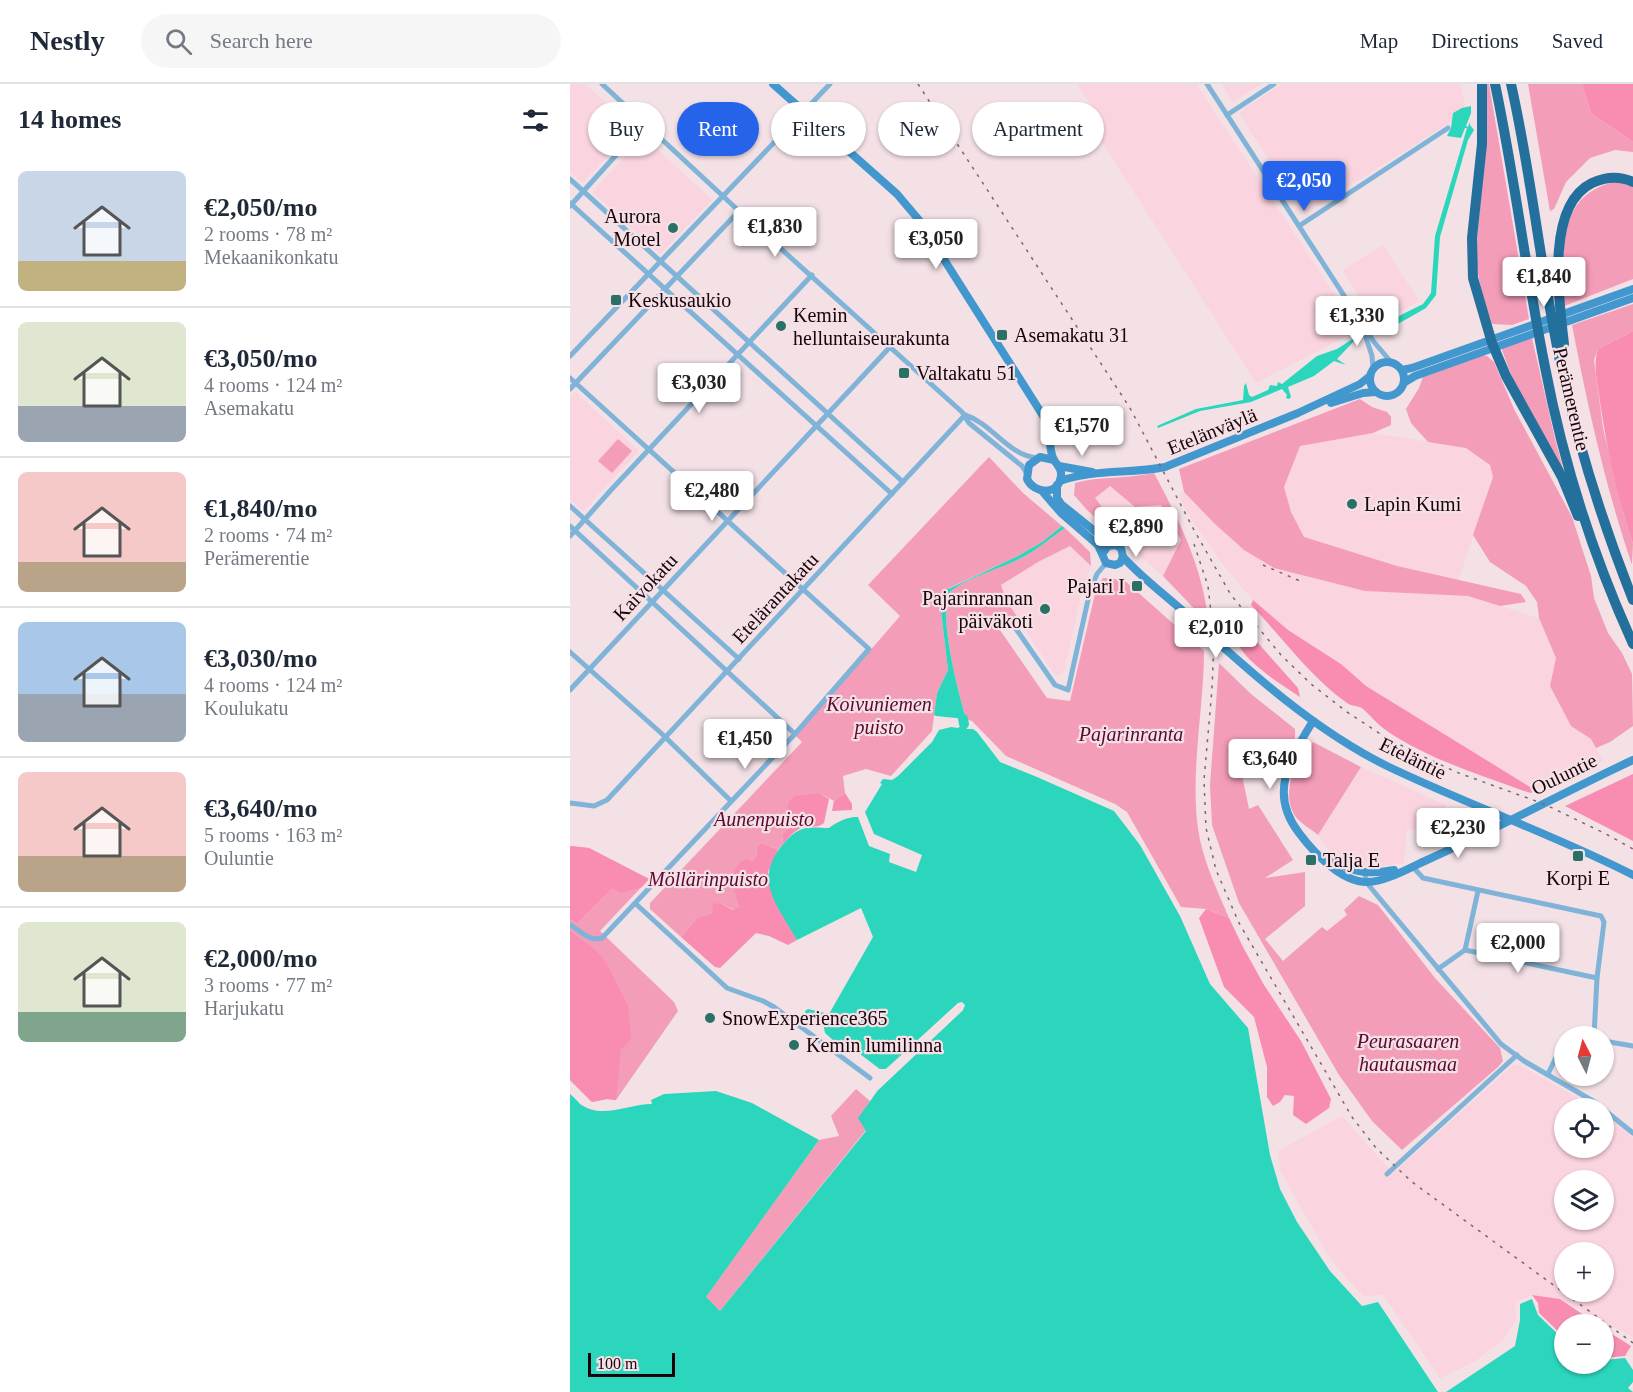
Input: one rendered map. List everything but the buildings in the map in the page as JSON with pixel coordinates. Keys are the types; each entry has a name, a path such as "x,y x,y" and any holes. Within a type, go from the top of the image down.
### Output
{"highway":[{"path":"1482,84 1483,128 1472,238 1472,263 1478,299 1506,376 1562,477 1590,548 1598,560"},
{"name":"Perämerentie","path":"1496,84 1545,367 1564,447 1598,560 1633,644"},
{"name":"Perämerentie","path":"1511,84 1560,364 1608,535 1633,600"},
{"path":"1575,424 1574,403 1565,363 1560,304 1559,253 1565,217 1574,200 1587,186 1612,178 1633,182"}],"main road":[{"path":"773,84 793,102"},
{"path":"854,156 897,194 919,220 1047,422 1050,448 1061,476 1053,489 1042,491"},
{"path":"1584,312 1633,289"},
{"path":"1405,382 1402,370 1391,362 1378,364 1371,372 1371,385 1376,392 1385,397 1393,396 1399,392 1405,382 1493,344 1584,312 1633,298"},
{"path":"1402,370 1493,344"},
{"name":"Etelänväylä","path":"1058,483 1100,473 1145,471 1165,467 1298,413 1360,384 1371,372"},
{"name":"Etelänväylä","path":"1298,413 1363,393 1376,392"},
{"path":"1050,448 1029,465 1027,474 1033,487 1042,491 1061,513 1083,531 1111,564 1138,574"},
{"path":"1040,458 1057,463"},
{"name":"Etelänväylä","path":"1057,463 1100,473"},
{"path":"1058,483 1057,498 1061,504 1112,544 1121,548 1124,557 1138,574"},
{"path":"1103,553 1112,544"},
{"path":"1111,564 1120,563 1124,557"},
{"name":"Eteläntie","path":"1138,574 1236,659 1313,721 1386,765 1473,805 1593,854 1633,875"},
{"path":"1313,721 1286,776 1283,795 1285,806 1296,829 1328,864 1351,879 1366,878"},
{"name":"Ouluntie","path":"1366,878 1381,880 1633,759"}],"street":[{"path":"602,84 622,102"},
{"path":"812,102 830,84"},
{"path":"1207,84 1360,321 1391,362"},
{"path":"1227,115 1274,84"},
{"path":"1299,226 1448,128"},
{"path":"665,141 738,211 812,275 965,415 969,423 1022,466 1027,474"},
{"path":"570,356 771,145"},
{"path":"615,156 571,205 892,494"},
{"path":"570,179 903,482"},
{"path":"570,389 738,211"},
{"path":"570,536 572,529 585,519 812,275"},
{"path":"1360,321 1372,356 1371,372"},
{"name":"Kaivokatu","path":"570,690 890,347"},
{"path":"570,378 869,649 795,734 602,938 595,940 588,938 570,925"},
{"path":"965,415 974,418 1009,448 1024,456 1040,458"},
{"name":"Etelärantakatu","path":"570,803 594,806 607,800 965,415"},
{"path":"570,506 739,659"},
{"path":"572,529 795,734"},
{"path":"1014,626 1055,685 1068,690 1090,591 1097,574 1111,564"},
{"path":"570,652 731,801"},
{"path":"1412,866 1423,878 1600,916 1604,922 1597,978 1595,1026"},
{"path":"1366,878 1501,1044 1524,1061 1607,1110 1633,1133"},
{"path":"1438,969 1465,950 1478,891"},
{"path":"636,904 727,988 763,1001 870,1078"},
{"path":"1465,950 1597,978"},
{"path":"1614,1043 1633,1046"},
{"path":"1387,1174 1517,1055"},
{"path":"1548,1074 1554,1061"}],"shaded area":[{"path":"570,84 585,84 605,102 588,102 588,156 608,156 582,183 570,172"},
{"path":"1077,84 1196,84 1356,327 1355,332 1256,383 1104,145 1104,102 1089,102"},
{"path":"1222,84 1261,84 1233,102"},
{"path":"1282,84 1460,84 1467,112 1304,214 1240,115 1242,110"},
{"path":"1582,84 1633,84 1633,142 1591,113"},
{"path":"1471,106 1466,126 1468,127 1470,122 1474,130 1468,140 1440,237 1436,295 1426,308 1386,328 1383,326 1387,322 1423,304 1431,293 1435,236 1467,128 1461,138 1447,136 1451,128 1453,113"},
{"path":"626,156 665,156 712,200 660,254 592,192"},
{"path":"1383,245 1419,301 1377,325 1343,270"},
{"path":"1633,331 1633,544 1609,451 1596,378 1596,366 1598,349"},
{"path":"1357,338 1337,359 1346,365 1334,361 1314,376 1288,387 1291,397 1289,399 1286,398 1287,395 1282,389 1251,402 1200,411 1158,428 1157,426 1196,409 1243,400 1246,383 1249,395 1252,397 1268,390 1270,385 1277,386 1278,382 1282,384 1317,356 1337,349"},
{"path":"575,392 639,451 583,511 570,499 570,397"},
{"path":"1373,433 1466,448 1490,465 1493,477 1458,581 1397,566 1304,538 1291,512 1284,487 1300,445"},
{"path":"1110,486 1135,507 1161,505 1181,540 1163,576 1113,532 1115,524 1095,498"},
{"path":"1184,492 1235,543 1274,568 1365,591 1468,596 1539,618 1556,658 1550,686 1571,726 1592,740 1603,761 1535,790 1366,686 1341,664 1288,630 1253,600 1224,566 1191,519 1178,495"},
{"path":"1062,526 1065,528 1030,553 972,579 949,593 946,620 948,637 954,674 966,719 934,715 937,693 948,670 941,611 944,591 1018,556 1042,542"},
{"name":"Pajarinrannan päiväkoti","path":"1071,546 1091,566 1082,591 1064,672 1059,675 1054,674 1006,600 1001,585 1038,562"},
{"path":"1253,600 1288,630 1341,664 1366,686 1535,790 1531,793 1524,791 1454,765 1419,750 1387,731 1361,708 1347,703 1320,681 1251,605"},
{"path":"1224,608 1227,608 1298,688 1300,697 1268,675 1246,655 1225,617"},
{"path":"963,724 967,729 977,732 1000,762 1114,811 1140,845 1180,916 1210,984 1248,1028 1270,1155 1280,1189 1297,1222 1330,1271 1362,1306 1378,1302 1438,1392 570,1392 570,1094 588,1109 606,1111 652,1104 651,1100 664,1094 716,1091 752,1103 819,1140 706,1297 720,1311 866,1131 858,1118 878,1090 963,1010 962,1002 886,1069 881,1070 860,1054 835,1042 825,1033 823,1023 806,1017 805,1011 808,1009 829,1014 873,937 861,908 797,940 771,892 770,869 775,856 789,837 799,830 829,828 843,820 858,817 869,846 890,854 889,862 916,872 922,855 874,834 865,812 883,779 892,780 898,776 932,742 939,730 958,728"},
{"path":"1361,767 1446,805 1436,834 1407,829 1404,863 1368,868 1341,860 1324,845 1318,835"},
{"path":"1633,774 1633,841 1565,806"},
{"path":"819,793 829,799 824,823 798,829 783,844 782,835 796,824 787,812 789,801 796,796"},
{"path":"845,793 852,804 852,810 832,811 834,801"},
{"path":"762,843 778,850 768,872 774,897 797,940 788,945 756,933 720,968 715,967 681,937 697,918 712,914 713,904 720,903 733,910 739,907 733,880 736,867 747,859 752,862 756,857 757,846"},
{"path":"570,846 589,848 649,879 642,887 621,893 612,888 577,923 570,919"},
{"path":"1206,909 1229,918 1264,985 1301,1041 1331,1099 1329,1108 1306,1124 1293,1115 1294,1096 1285,1095 1273,1106 1267,1097 1267,1067 1254,1017 1224,987 1199,918"},
{"path":"570,931 594,949 605,961 628,1006 631,1039 621,1049 616,1100 592,1102 570,1080"},
{"path":"1513,1065 1521,1066 1578,1098 1554,1098 1554,1158 1614,1158 1614,1122 1633,1139 1633,1337 1614,1327 1614,1314 1589,1314 1566,1302 1614,1302 1614,1242 1554,1242 1554,1298 1532,1295 1515,1302 1516,1320 1502,1341 1474,1362 1440,1378 1382,1294 1364,1297 1348,1280 1325,1250 1281,1172 1278,1151 1342,1116 1393,1173"},
{"path":"1532,1295 1554,1298 1554,1302 1564,1302 1582,1314 1554,1314 1554,1327 1539,1313 1538,1303"},
{"path":"1532,1299 1538,1315 1554,1330 1554,1374 1614,1374 1614,1359 1625,1358 1633,1370 1633,1382 1628,1388 1633,1392 1446,1392 1515,1346 1520,1320 1520,1304"},
{"path":"1614,1335 1631,1346 1625,1356 1614,1357"}],"green space":[{"path":"1486,84 1489,84 1529,319 1512,325 1492,324 1477,270 1476,250 1487,131"},
{"path":"1528,84 1582,84 1591,113 1633,142 1633,152 1615,150 1590,158 1566,182 1554,209 1550,211"},
{"path":"1614,182 1633,186 1633,279 1564,306 1564,249 1566,231 1572,214 1581,200 1595,189"},
{"path":"1633,304 1633,331 1598,349 1594,360 1603,428 1633,544 1632,565 1598,446 1572,325"},
{"path":"1532,338 1566,479 1513,380 1502,350 1504,347"},
{"path":"1481,355 1487,356 1494,362 1514,409 1572,517 1591,576 1594,598 1608,633 1622,653 1632,674 1633,726 1610,742 1596,748 1591,739 1571,726 1550,686 1556,658 1539,618 1537,602 1526,586 1490,562 1473,535 1493,477 1490,465 1466,448 1428,442 1411,423 1406,409 1423,377"},
{"path":"1360,399 1372,407 1387,412 1391,417 1391,425 1373,433 1300,446 1284,487 1291,512 1304,537 1397,566 1521,594 1526,602 1500,606 1468,596 1365,591 1274,568 1244,550 1184,492 1179,469"},
{"path":"618,439 632,451 612,473 598,461"},
{"name":"Koivuniemen puisto","path":"989,457 1023,493 1062,526 1042,542 1018,556 949,588 941,611 948,670 937,693 932,731 891,776 866,769 843,776 845,793 834,801 819,793 787,812 796,824 782,835 783,844 778,850 762,843 757,846 756,857 735,893 739,907 734,910 720,903 712,915 697,918 681,937 650,909 650,903 802,742 796,736 900,616 868,585"},
{"path":"1154,473 1196,564 1209,624 1163,576 1181,540 1161,505 1135,507 1110,486 1095,498 1115,524 1113,532 1088,511 1074,495 1075,483"},
{"name":"Pajarinranta","path":"1065,528 1090,552 1091,566 1070,546 1038,562 1001,585 1006,600 1018,618 1000,630 1047,698 1070,701 1097,585 1103,578 1124,580 1204,651 1196,771 1197,818 1206,860 1229,918 1206,909 1181,907 1127,812 1115,804 1006,756 972,721 966,719 954,674 948,637 946,620 949,593 972,579 1024,557"},
{"name":"Peurasaaren hautausmaa","path":"1219,663 1251,694 1295,729 1295,738 1274,771 1242,775 1249,809 1258,805 1293,860 1265,878 1305,872 1305,906 1265,939 1283,961 1322,927 1327,931 1347,915 1344,910 1359,896 1378,905 1435,978 1500,1048 1503,1061 1498,1067 1402,1150 1372,1121 1339,1075 1239,903 1212,825 1210,785"},
{"path":"1313,742 1361,767 1318,835 1295,816 1289,797 1292,776 1301,757"},
{"path":"570,846 589,848 649,879 600,931 674,1002 678,1011 616,1100 592,1102 570,1080"},
{"path":"856,1089 870,1101 859,1118 866,1130 720,1311 705,1298 819,1140 839,1136 831,1116"}],"pier":[{"path":"962,1002 965,1005 963,1010 878,1090 876,1087 961,1006 887,1071 881,1073 878,1069 886,1069 958,1003"}],"waterway":[{"path":"963,719 964,724"}],"railway":[{"path":"918,84 1130,408 1231,595 1281,655 1311,684 1347,712 1385,737 1456,772 1544,804 1633,849"},
{"path":"1194,544 1208,586 1214,639 1204,780 1206,828 1216,870 1239,923 1352,1117 1376,1148 1412,1182 1633,1343"},
{"path":"1263,565 1300,581"}],"place":[{"name":"Aurora Motel","path":"673,228"},
{"name":"Keskusaukio","path":"616,300"},
{"name":"Kemin helluntaiseurakunta","path":"781,326"},
{"name":"Asemakatu 31","path":"1002,335"},
{"name":"Valtakatu 51","path":"904,373"},
{"name":"Lapin Kumi","path":"1352,504"},
{"name":"Pajari I","path":"1137,586"},
{"name":"Pajarinrannan päiväkoti","path":"1045,609"},
{"name":"Korpi E","path":"1578,856"},
{"name":"Talja E","path":"1311,860"},
{"name":"SnowExperience365","path":"710,1018"},
{"name":"Kemin lumilinna","path":"794,1045"}],"park label":[{"name":"Aunenpuisto","path":"764,819"},
{"name":"Möllärinpuisto","path":"708,879"}]}
